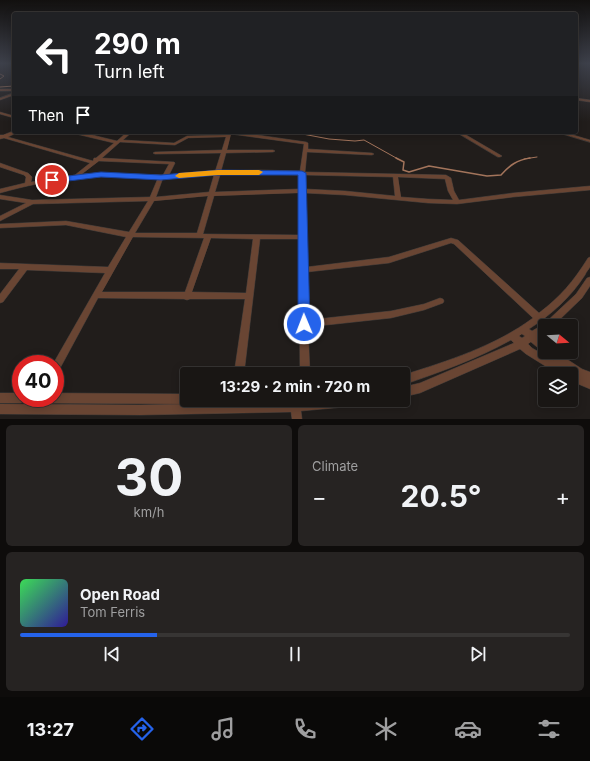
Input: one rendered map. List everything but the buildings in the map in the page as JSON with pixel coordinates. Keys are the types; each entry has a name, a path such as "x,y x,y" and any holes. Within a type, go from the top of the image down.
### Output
{"street":[{"path":"0,90 12,90"},
{"path":"0,99 12,95"},
{"path":"8,96 12,97"},
{"path":"578,99 590,101"},
{"path":"0,113 12,116"},
{"path":"1,137 12,133"},
{"path":"83,134 118,142 175,144 187,137 228,134 303,141 306,143 302,173 302,237 306,367"},
{"path":"77,176 128,134"},
{"path":"199,236 228,134"},
{"path":"462,134 500,156"},
{"path":"565,134 590,141"},
{"path":"1,137 94,161 172,163 63,355"},
{"path":"306,150 372,154"},
{"path":"155,153 273,151"},
{"path":"0,165 26,174 29,177 28,184"},
{"path":"0,191 28,184 77,176 101,175 163,177 218,173 395,175 446,177 448,178 451,191 456,202"},
{"path":"395,175 398,198"},
{"path":"0,196 32,202 152,199 211,194 302,191 456,202 590,188"},
{"path":"0,219 32,202"},
{"path":"0,226 66,223 130,235 302,237"},
{"path":"187,297 208,236"},
{"path":"240,367 257,237"},
{"path":"303,270 389,260 451,240 456,242 539,318"},
{"path":"410,378 450,365 512,336 523,329 539,318 570,290 590,260"},
{"path":"0,266 110,270"},
{"path":"0,300 25,267"},
{"path":"555,319 579,296 590,280"},
{"path":"96,295 187,297 249,296"},
{"path":"304,324 380,316 428,306 440,301"},
{"path":"523,329 538,343"},
{"path":"410,390 420,388 522,344 538,333"},
{"path":"512,336 554,367"},
{"path":"559,359 590,377"},
{"path":"578,379 590,384"},
{"path":"0,398 12,398"},
{"path":"64,398 180,399"},
{"path":"140,410 144,398"},
{"path":"0,409 140,410 296,407 297,419"}],"waterway":[{"path":"0,87 12,86"},
{"path":"303,134 329,139 355,141 364,140 398,159"},
{"path":"529,158 537,157"},
{"path":"398,159 404,162 403,170 409,172 429,166 487,176 501,175 514,164 521,160 529,158"},
{"path":"524,159 529,158"}],"slow traffic":[{"path":"179,176 259,172"}],"route":[{"path":"52,180 77,176 101,175 161,177 218,173 302,173 304,324"}]}
